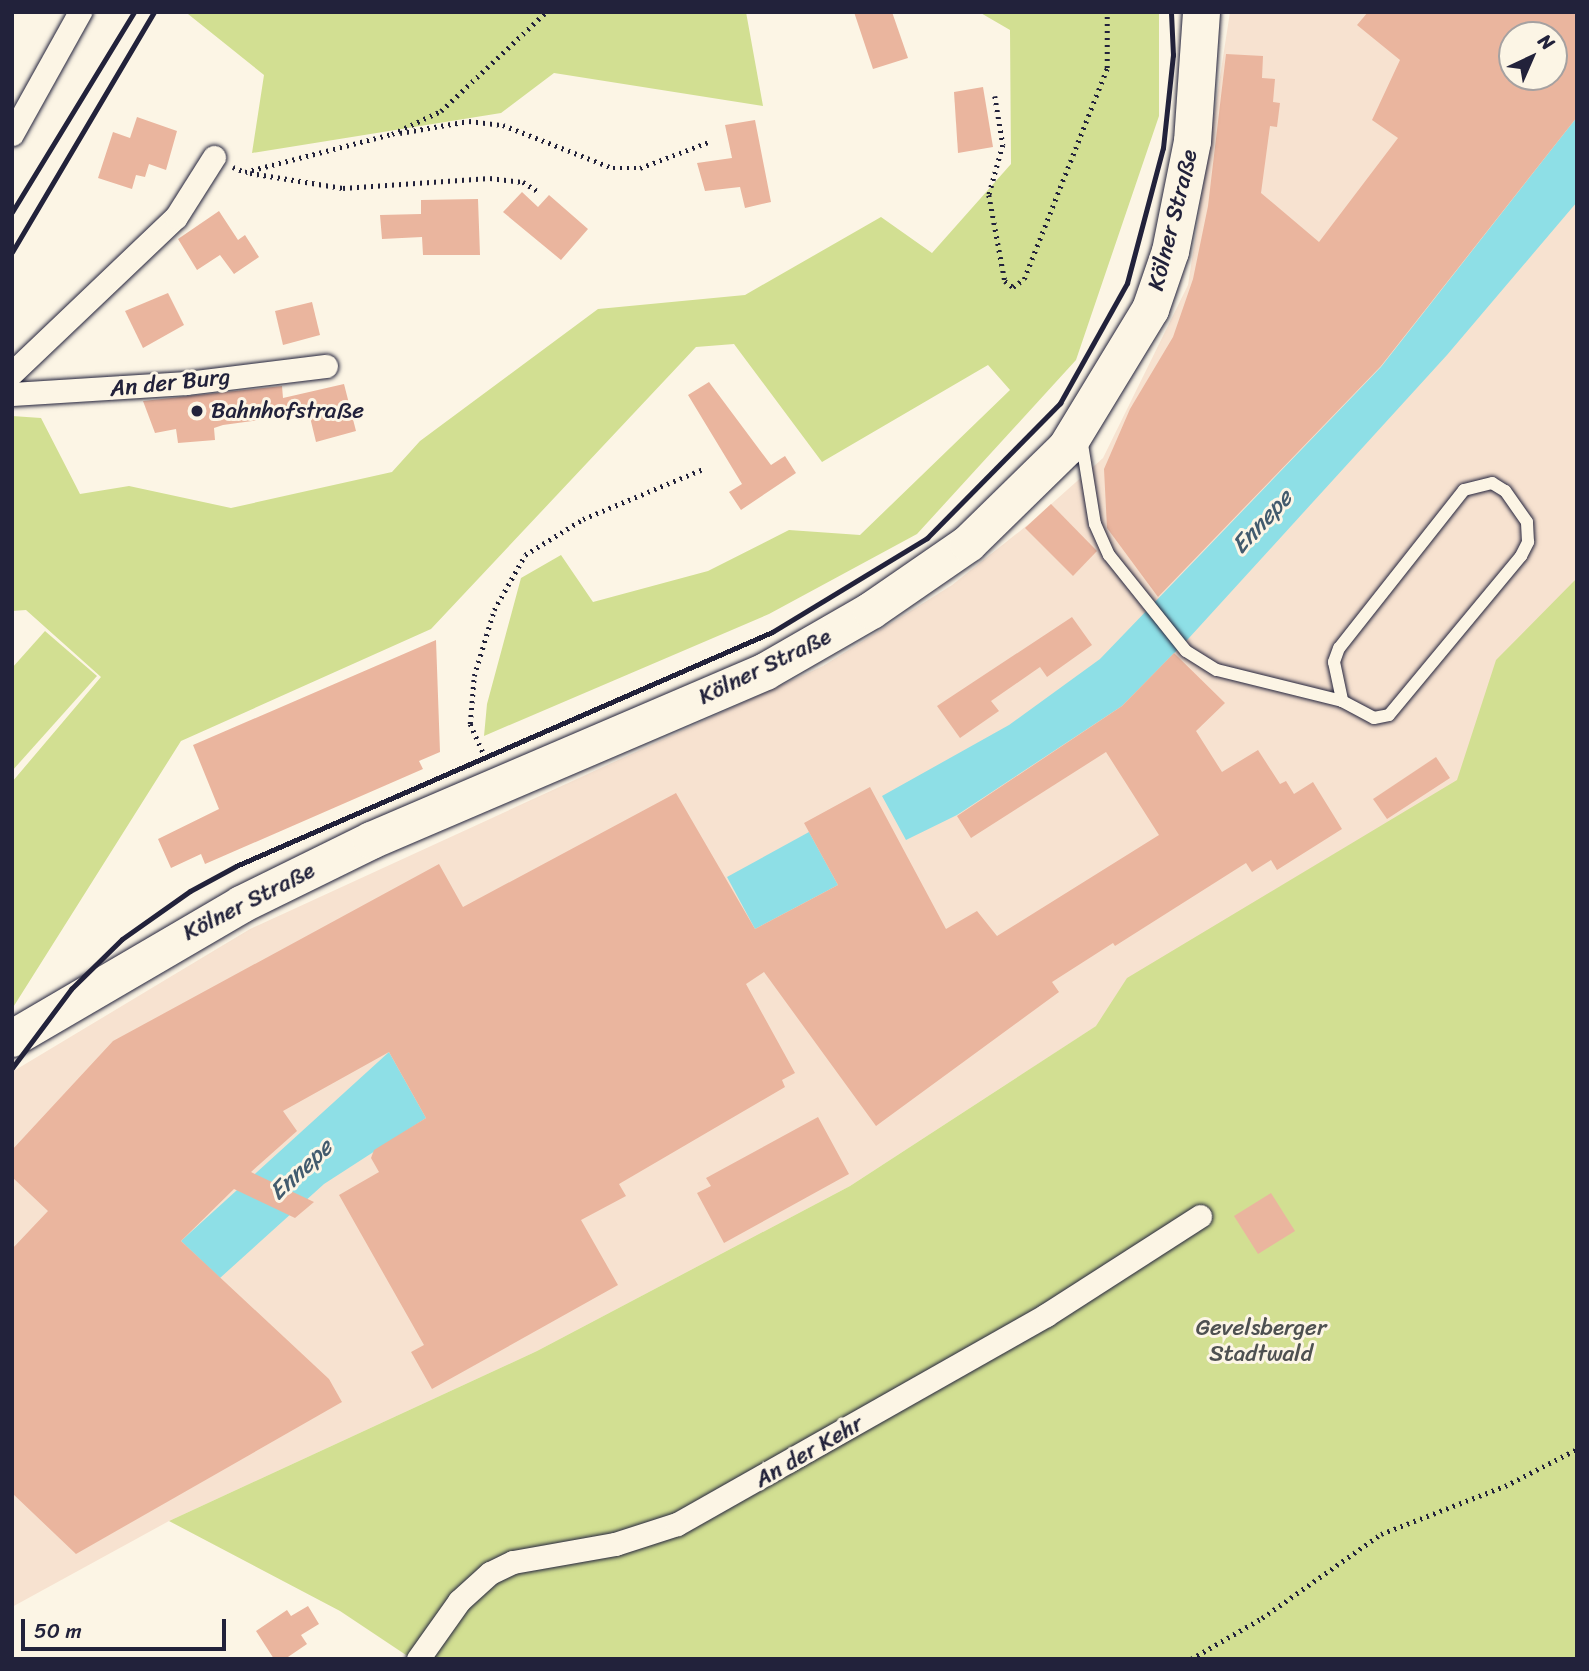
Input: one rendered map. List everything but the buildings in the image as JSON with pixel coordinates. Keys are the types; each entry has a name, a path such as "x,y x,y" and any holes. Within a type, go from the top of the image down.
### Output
{"main road":[{"name":"Kölner Straße","path":"12,1038 241,904 371,840 765,671 833,634 968,543 1079,427 1150,309 1170,251 1194,128 1201,12"}],"street":[{"path":"12,134 80,12"},
{"path":"12,373 176,217 214,157"},
{"name":"An der Burg","path":"12,394 187,383 327,366"},
{"name":"An der Kehr","path":"418,1659 459,1601 490,1573 513,1562 615,1544 677,1524 1023,1328 1200,1216"}],"lane":[{"path":"1079,427 1095,524 1109,555 1186,651 1217,670 1342,701 1374,718 1389,715 1521,556 1528,542 1527,522 1505,491 1492,483 1464,490 1339,648 1334,662 1342,701"}],"path":[{"path":"392,134 441,111 546,12"},
{"path":"995,96 1003,145 989,195 1005,281 1013,287 1024,279 1107,68 1107,12"},
{"path":"246,172 392,134 469,121 503,124 613,169 640,168 711,141"},
{"path":"214,157 246,172 343,188 490,178 523,182 539,192"},
{"path":"470,724 474,676 494,610 525,555 583,519 702,469"},
{"path":"1191,1659 1262,1618 1381,1534 1505,1486 1577,1449"}],"shaded area":[{"path":"1230,12 1577,12 1577,578 1455,793 850,1186 537,1351 169,1521 12,1607 12,1072 250,929 823,666 952,585 1030,523 1103,458 1188,285"}],"green space":[{"path":"746,12 763,106 554,73 501,113 252,153 264,75 188,14"},
{"path":"979,12 1159,12 1159,116 1076,360 917,534 769,614 484,736 487,704 521,578 561,555 593,602 708,571 789,530 860,535 1010,390 988,365 822,462 734,344 696,347 431,629 181,741 12,1009 12,782 101,677 26,610 12,611 12,416 41,418 80,494 129,486 231,508 392,472 420,441 598,309 745,295 881,217 932,253 1011,164 1010,30"},
{"name":"Gevelsberger Stadtwald","path":"1577,578 1577,1659 412,1659 340,1611 169,1521 537,1351 850,1186 1096,1026 1127,978 1457,780 1496,660"},
{"path":"45,631 97,676 12,771 12,668"}],"water":[{"name":"Ennepe","path":"1577,117 1577,202 1447,355 1189,638 1122,706 957,815 906,840 882,796 1009,725 1100,659 1381,367"},
{"path":"809,832 838,885 755,929 727,877"},
{"name":"Ennepe","path":"389,1052 426,1118 324,1184 220,1278 181,1241"}],"railway":[{"path":"12,212 134,12"},
{"path":"12,252 154,12"},
{"path":"12,1068 71,989 122,939 190,891 236,866 772,632 927,538 1060,403 1127,283 1163,148 1173,55 1171,12"}],"place":[{"name":"Bahnhofstraße","path":"197,411"}]}
